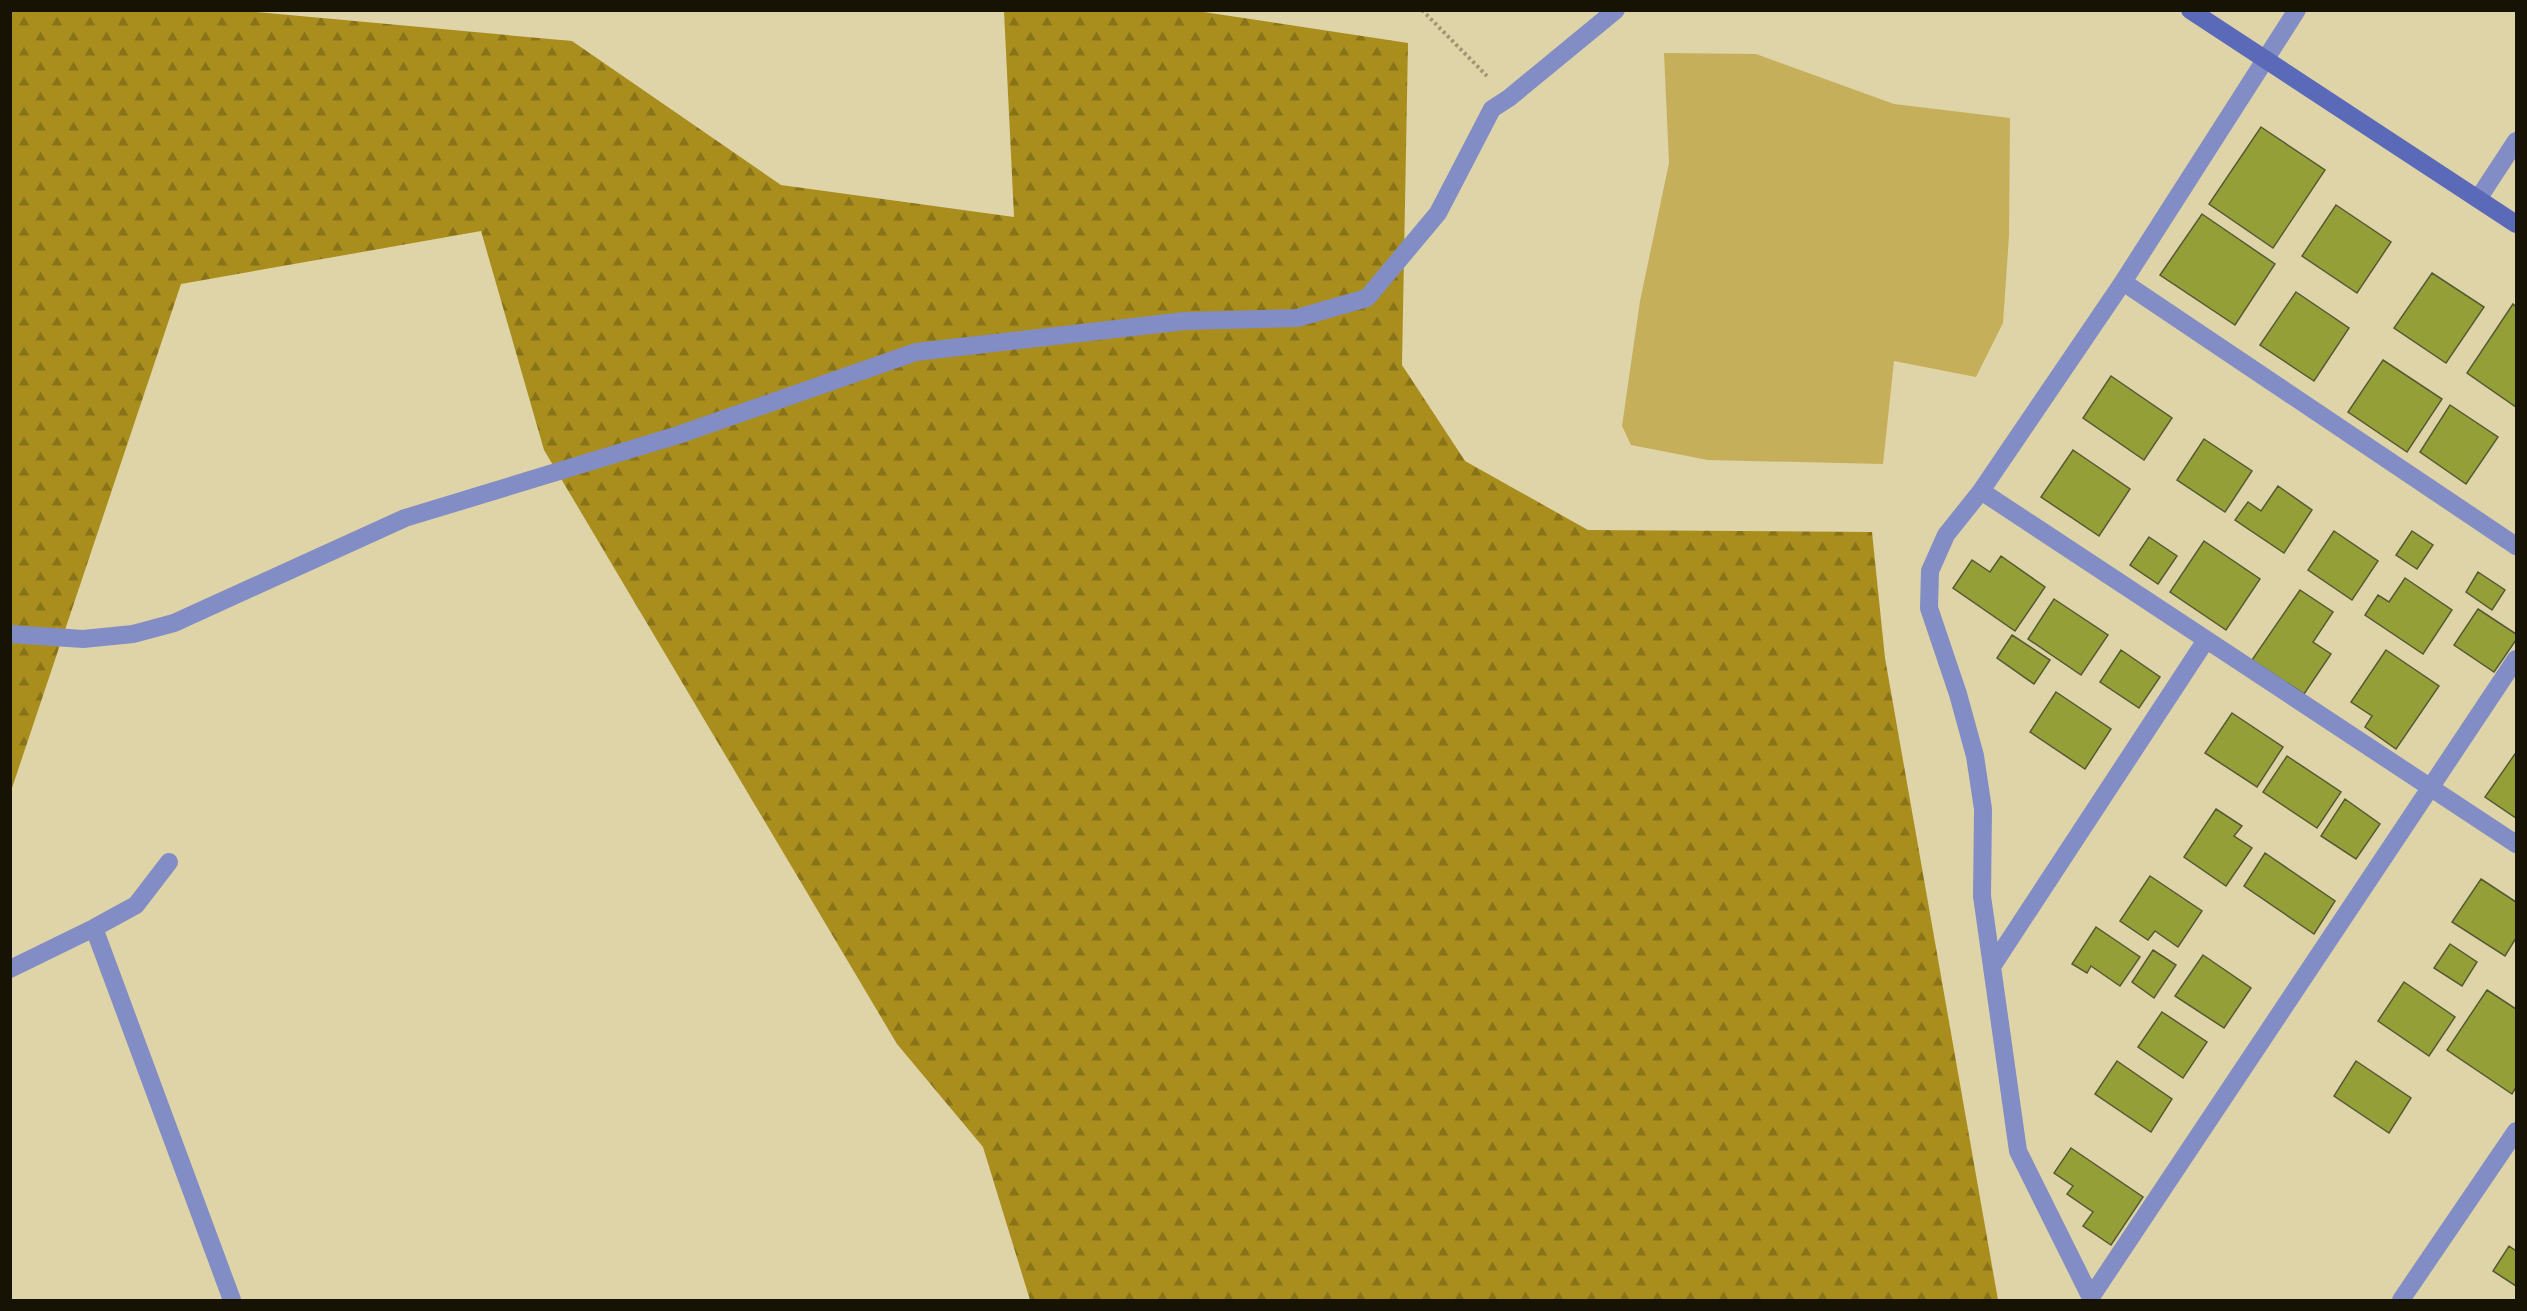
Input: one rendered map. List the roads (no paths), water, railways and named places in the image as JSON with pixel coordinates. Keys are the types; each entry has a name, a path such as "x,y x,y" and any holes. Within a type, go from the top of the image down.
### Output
{"street":[{"path":"10,634 83,639 133,634 174,623 405,518 678,435 916,352 1185,321 1297,318 1367,298 1438,213 1492,109 1509,98 1616,10"},
{"path":"2190,10 2517,224"},
{"path":"2297,10 2123,282 1981,491 1946,535 1930,571 1929,608 1958,694 1975,756 1983,809 1982,896 2018,1151 2092,1299 2517,659"},
{"path":"2478,199 2517,141"},
{"path":"2123,282 2517,546"},
{"path":"1981,491 2517,844"},
{"path":"1993,965 2206,640"},
{"path":"10,969 136,905 169,862"},
{"path":"94,928 232,1300"},
{"path":"2401,1300 2517,1131"}]}
